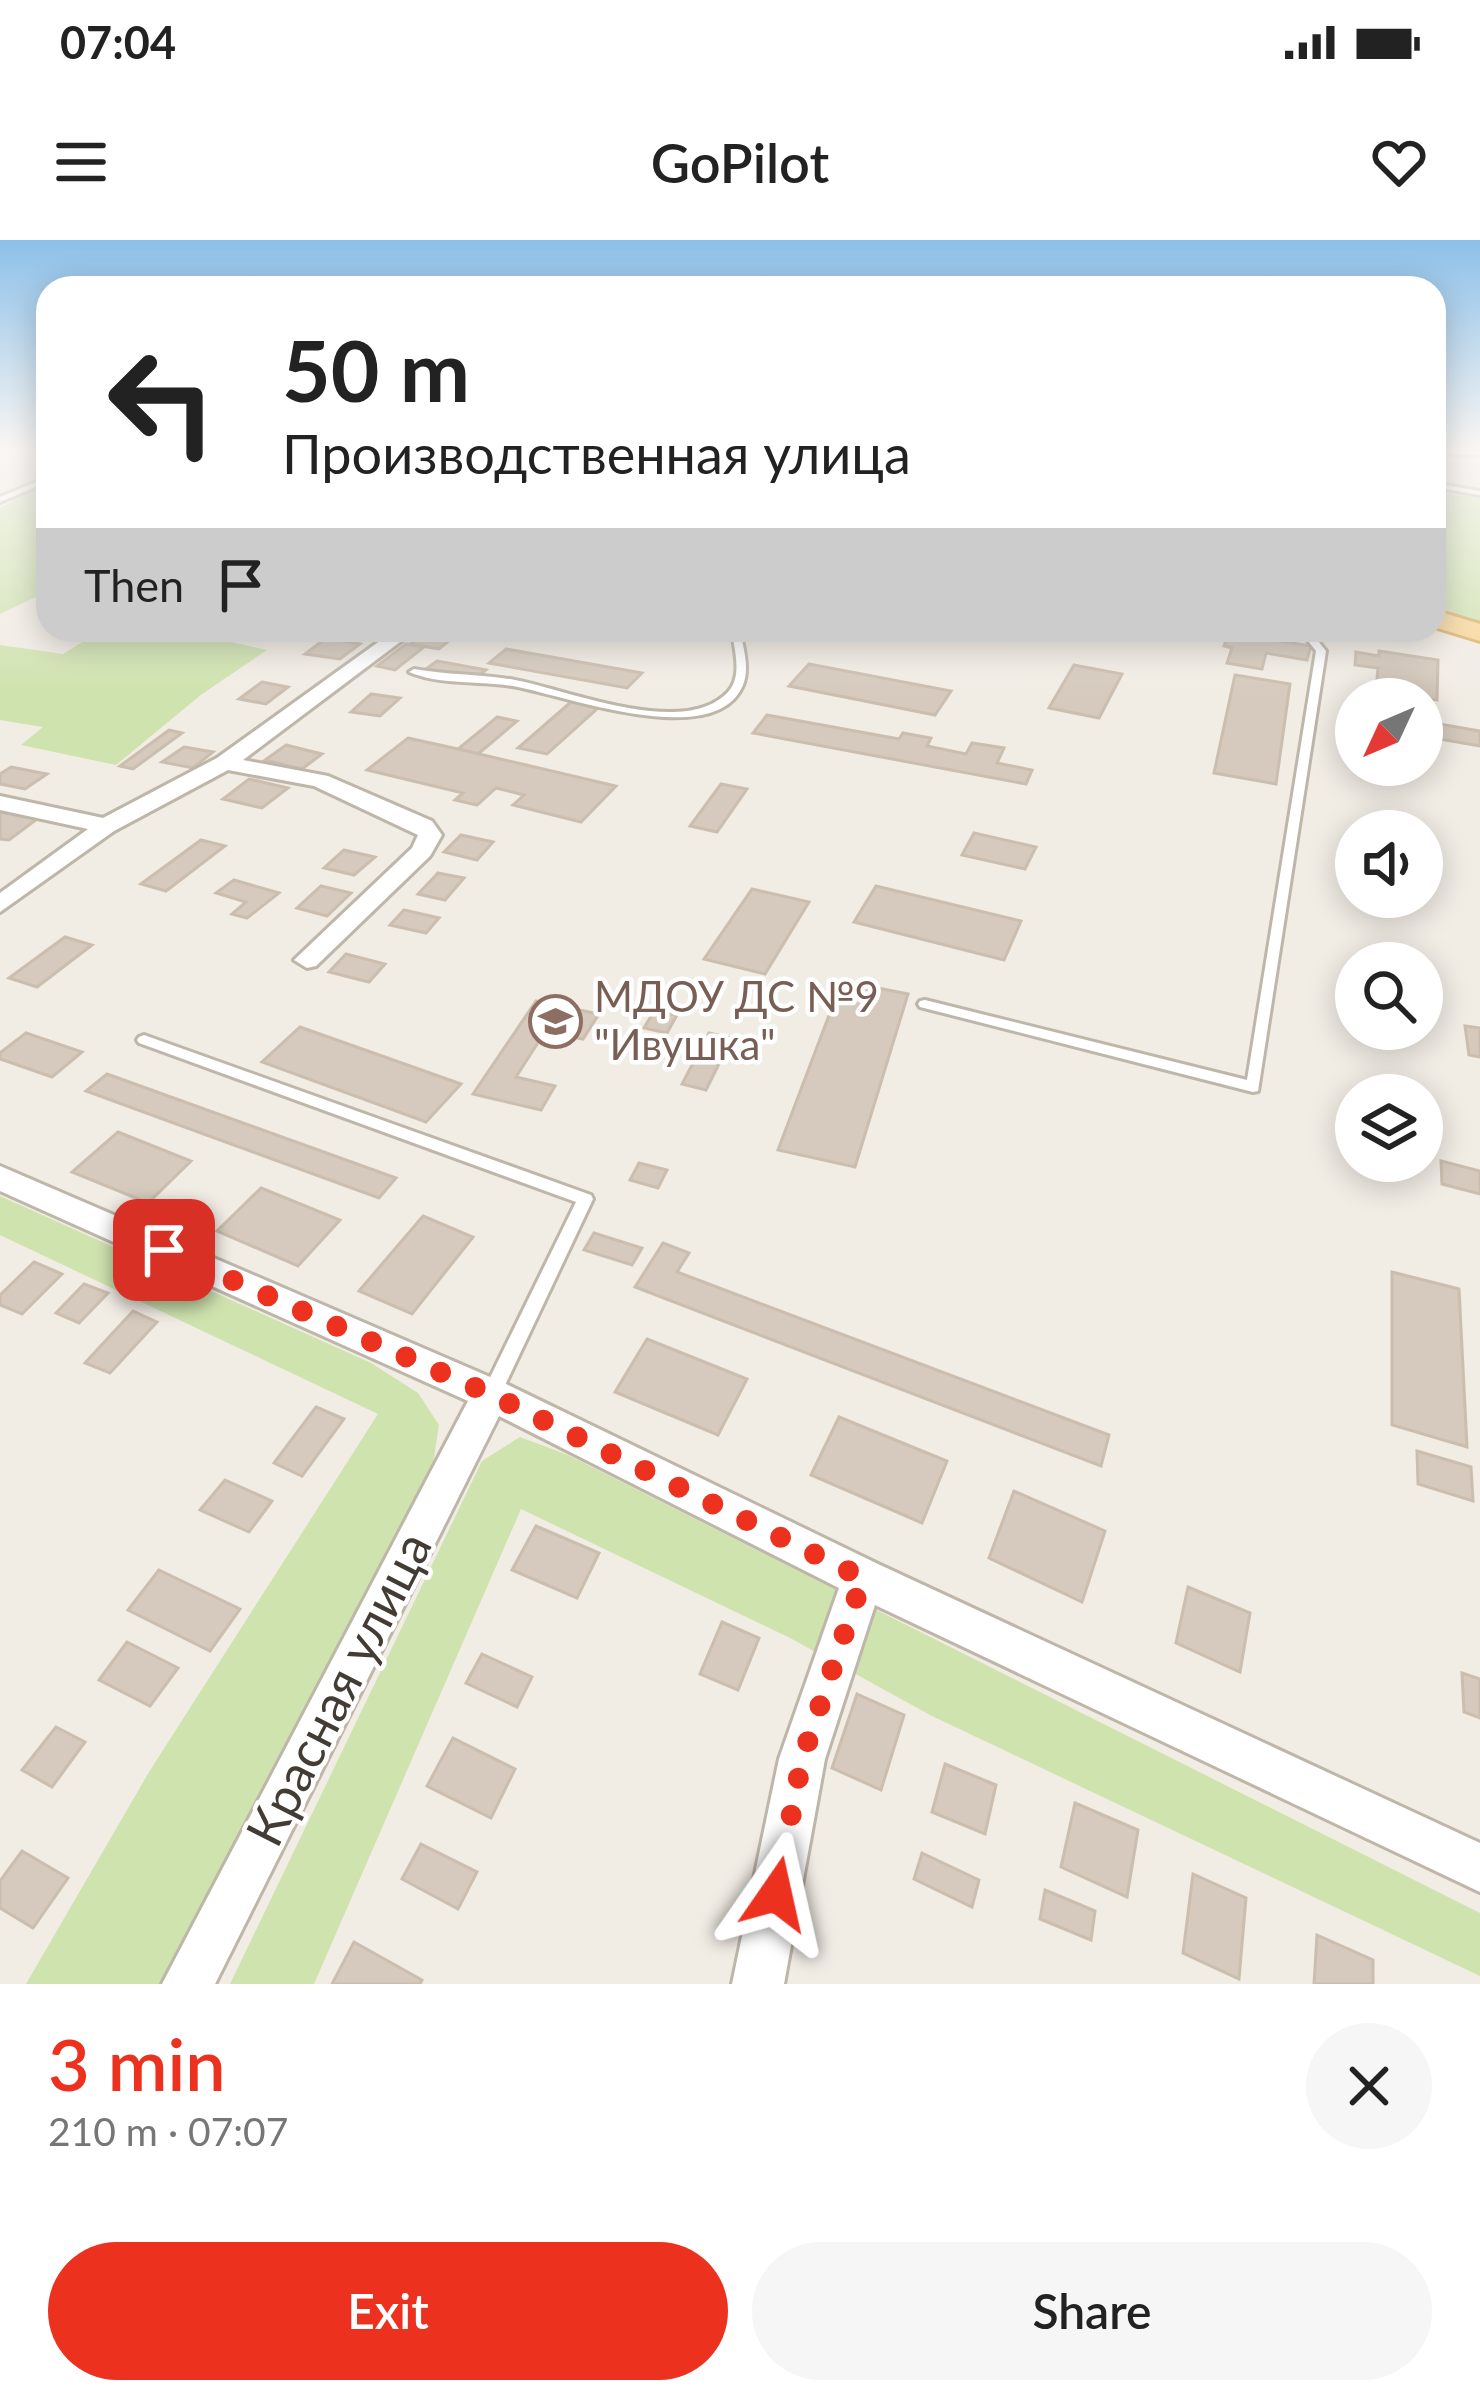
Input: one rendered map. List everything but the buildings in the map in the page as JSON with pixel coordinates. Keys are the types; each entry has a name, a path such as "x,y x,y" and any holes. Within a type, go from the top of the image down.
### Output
{"main road":[{"path":"1446,623 1476,632"}],"street":[{"path":"0,905 106,826 225,764 391,642"},
{"path":"225,764 320,781 424,826 430,836 422,851 308,960"},
{"path":"0,802 106,826"},
{"path":"0,1178 490,1394 863,1578 1480,1868"},
{"name":"Красная улица","path":"188,1984 490,1394"},
{"path":"758,1984 802,1759 863,1578"}],"lane":[{"path":"414,672 463,682 509,682 670,716 703,713 736,690 742,672 738,642"},
{"path":"925,1004 1253,1087 1321,651 1314,642"},
{"path":"144,1040 585,1199 490,1394"}],"green space":[{"path":"0,530 36,530 36,597 0,614"},
{"path":"1446,530 1480,530 1480,624 1446,612"},
{"path":"82,642 230,642 267,650 202,694 116,765 21,745 43,727 0,720 0,645 63,654"},
{"path":"0,1196 371,1363 418,1393 439,1425 432,1470 164,1984 26,1984 149,1772 378,1414 0,1235"},
{"path":"520,1437 568,1455 1480,1913 1480,1976 932,1716 790,1638 521,1509 314,1984 230,1984 482,1461"}],"place":[{"name":"МДОУ ДС №9 \"Ивушка\"","path":"555,1021"}],"route":[{"path":"164,1250 490,1394 863,1578 802,1759 776,1894"}]}
